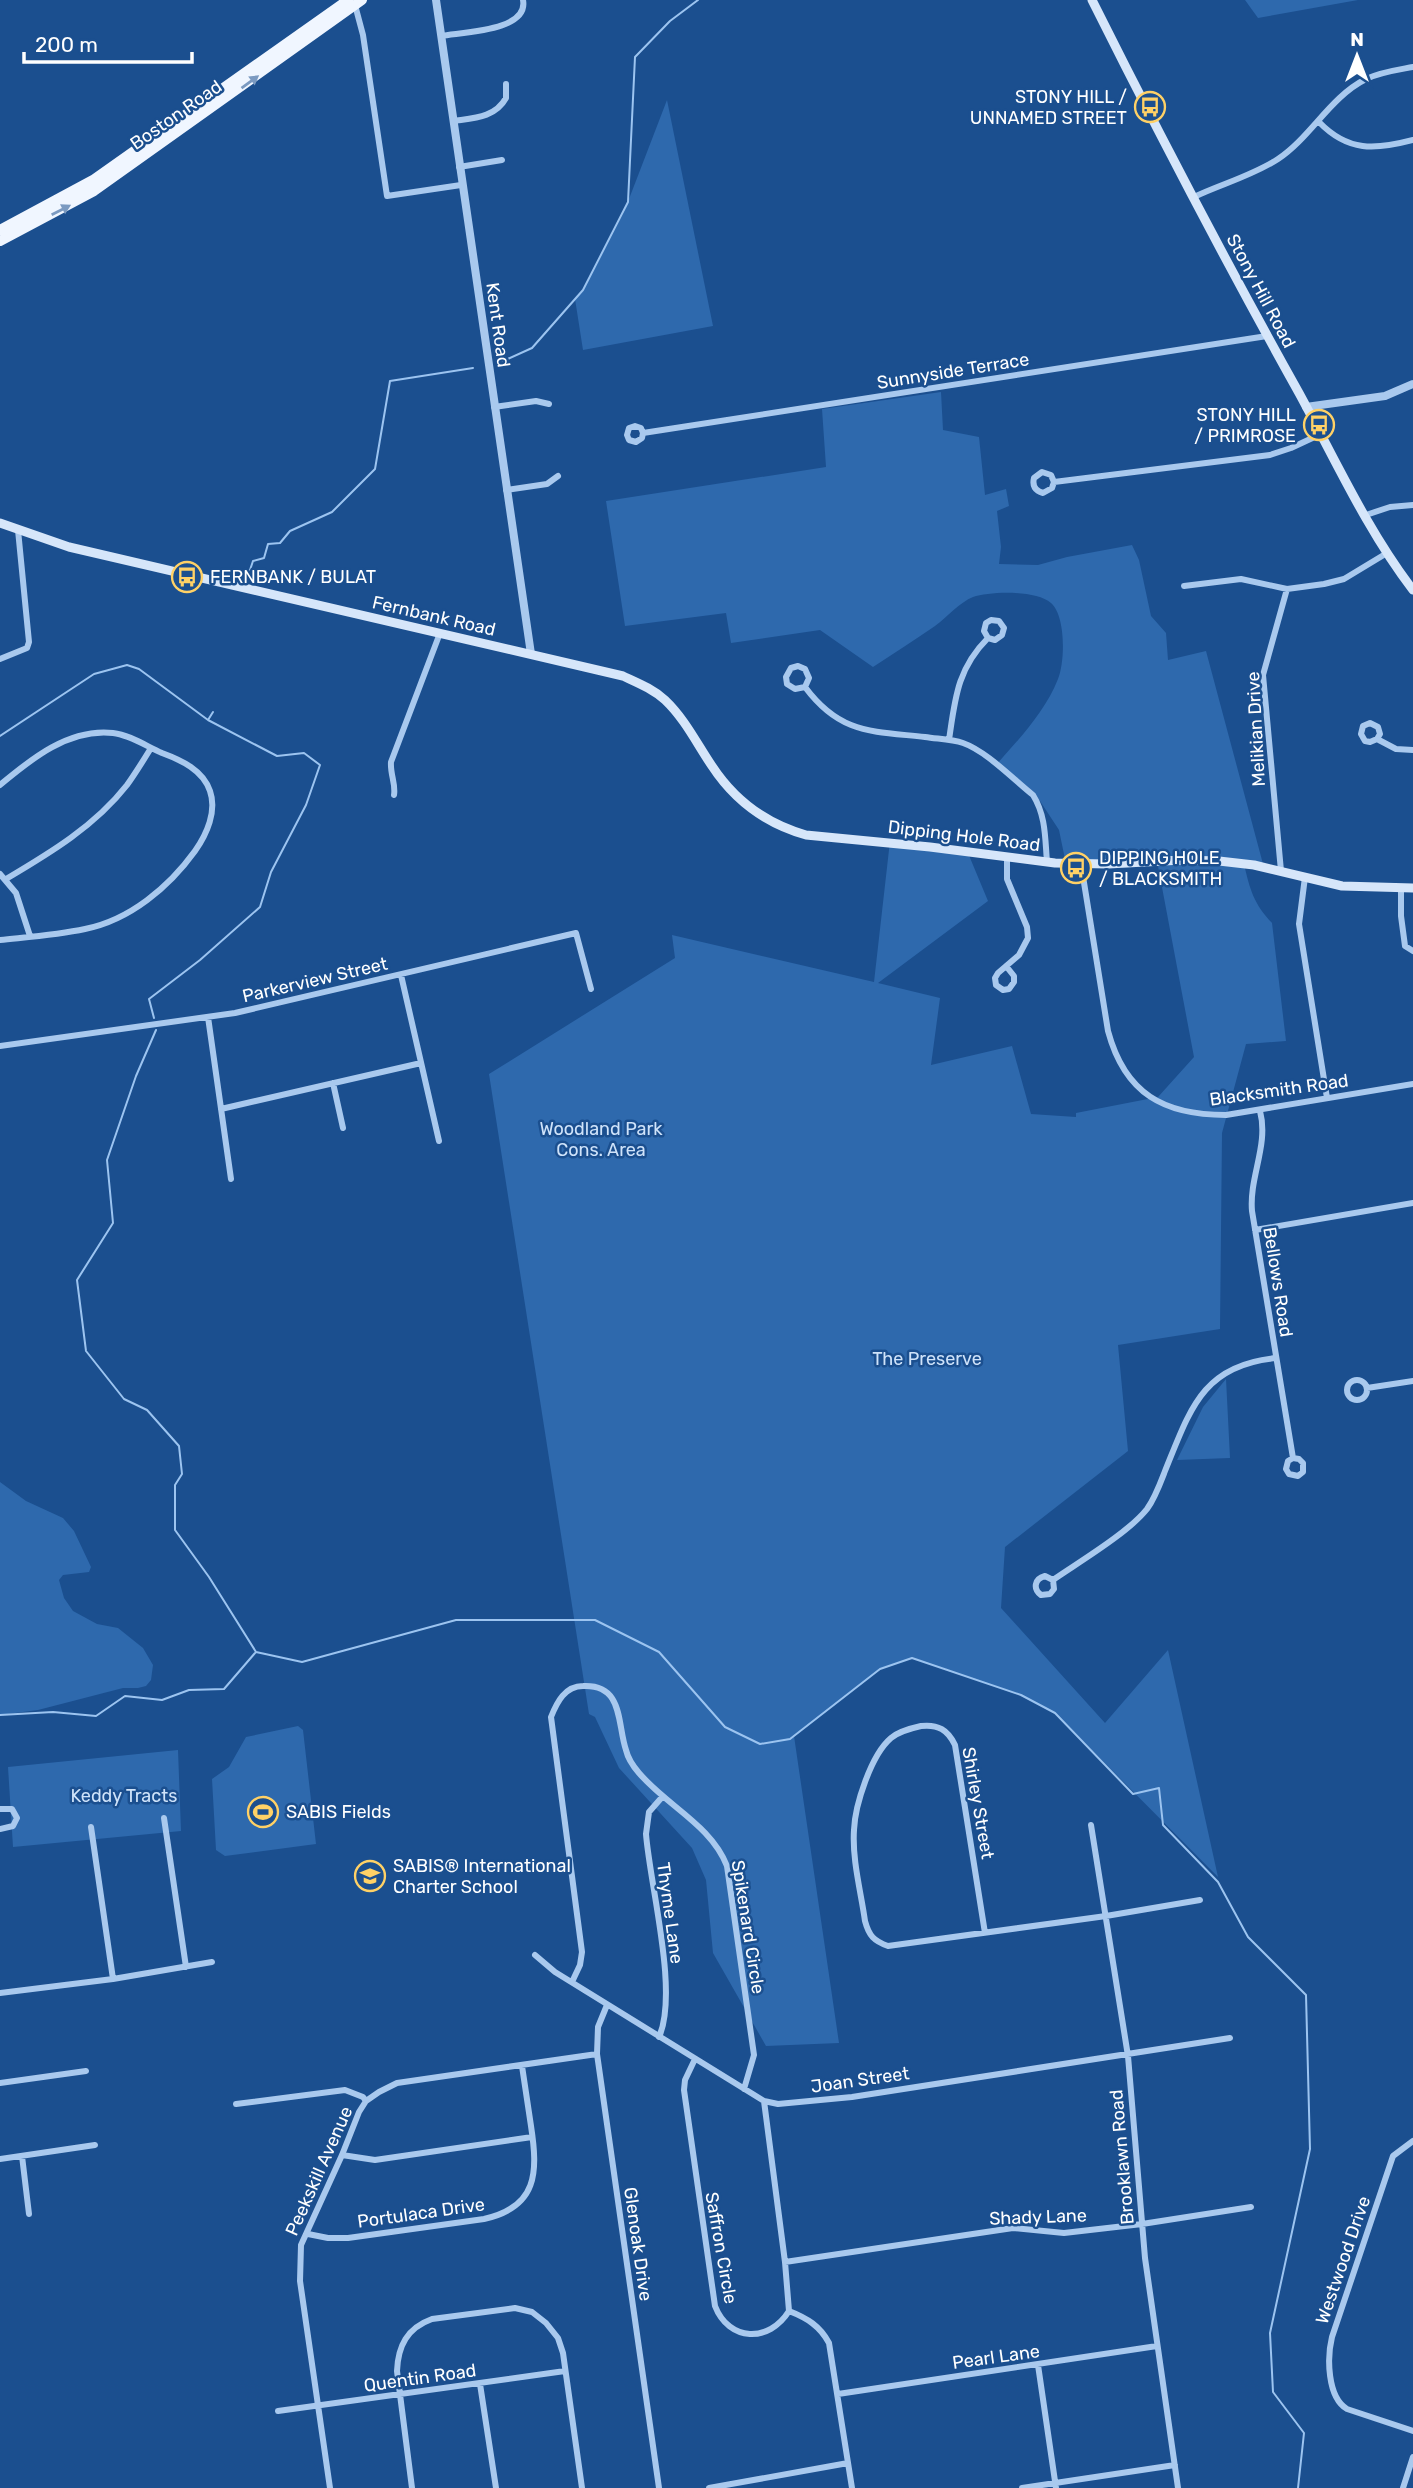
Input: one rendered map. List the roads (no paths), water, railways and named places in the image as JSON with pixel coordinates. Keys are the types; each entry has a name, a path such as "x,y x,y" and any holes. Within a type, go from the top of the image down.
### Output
{"main road":[{"name":"Stony Hill Road","path":"1092,0 1134,87 1267,336 1387,553 1413,590"},
{"name":"Boston Road","path":"0,230 93,180 355,2"},
{"name":"Boston Road","path":"0,242 94,191 355,2"},
{"name":"Fernbank Road","path":"0,523 69,547 618,675"},
{"name":"Dipping Hole Road","path":"618,675 650,689 675,710 714,769 739,799 763,817 788,830 806,835 1046,862 1082,864 1200,860 1254,865 1342,886 1413,888"}],"street":[{"name":"Kent Road","path":"436,0 530,654"},
{"path":"441,36 497,27 514,21 522,15 523,0"},
{"path":"355,2 366,48 387,196 461,185"},
{"path":"1194,197 1278,159 1319,122 1339,98 1358,83 1383,73 1413,67"},
{"path":"453,121 477,118 495,111 506,98 506,84"},
{"path":"1319,122 1331,134 1353,145 1379,147 1413,140"},
{"path":"459,167 502,160"},
{"name":"Sunnyside Terrace","path":"643,433 1267,336"},
{"path":"1306,407 1385,396 1413,384"},
{"path":"494,407 536,401 549,404"},
{"path":"1054,482 1270,455 1291,449 1321,434"},
{"path":"506,490 547,484 558,476"},
{"path":"1366,515 1390,507 1413,505"},
{"path":"0,659 21,652 27,648 29,642 18,530"},
{"path":"1184,586 1241,579 1287,589 1334,583 1387,553"},
{"name":"Melikian Drive","path":"1281,871 1263,675 1287,589"},
{"path":"394,795 391,762 440,633"},
{"path":"949,740 959,681 972,654 988,638"},
{"path":"805,687 827,712 851,726 870,731 949,740 963,743 979,752 1033,795 1043,815 1046,862"},
{"path":"0,785 27,763 70,738 92,733 114,733 129,737 196,771 206,780 212,805 208,826 200,844 184,866 164,887 122,915 86,929 0,940"},
{"path":"1377,739 1392,748 1413,750"},
{"path":"6,879 55,849 98,816 127,785 151,748"},
{"path":"1006,966 1024,949 1028,938 1027,927 1007,879 1007,857"},
{"name":"Blacksmith Road","path":"1082,864 1113,1049 1128,1076 1151,1097 1181,1112 1226,1115 1413,1084"},
{"path":"0,874 16,893 30,936"},
{"path":"1305,877 1299,924 1327,1098"},
{"path":"1401,888 1403,937 1405,946 1413,951"},
{"name":"Parkerview Street","path":"0,1046 250,1010 576,933 591,989"},
{"path":"401,975 439,1140"},
{"path":"208,1017 231,1179"},
{"path":"221,1109 421,1063"},
{"path":"333,1083 343,1128"},
{"name":"Bellows Road","path":"1260,1111 1263,1139 1252,1193 1255,1230 1293,1458"},
{"path":"1255,1230 1413,1203"},
{"path":"1053,1580 1123,1530 1147,1508 1188,1417 1209,1386 1234,1368 1248,1362 1276,1358"},
{"path":"1367,1388 1413,1381"},
{"name":"Spikenard Circle","path":"572,1982 580,1965 582,1952 551,1717 557,1701 567,1691 576,1686 588,1685 609,1694 615,1703 626,1753 633,1766 722,1852 727,1866 754,2055 744,2089"},
{"name":"Shirley Street","path":"985,1933 955,1745 950,1735 939,1726 908,1729 892,1737 879,1752 855,1814 854,1846 868,1933 876,1942 888,1946 985,1933 1106,1916 1200,1900"},
{"name":"Thyme Lane","path":"659,2037 664,2024 666,1990 646,1834 649,1812 663,1796"},
{"path":"0,1809 12,1810 17,1818 13,1826 0,1829"},
{"path":"164,1818 186,1967"},
{"name":"Brooklawn Road","path":"1091,1825 1128,2054 1142,2224 1178,2488"},
{"path":"91,1827 113,1979"},
{"name":"Joan Street","path":"535,1955 555,1972 764,2101 790,2104 852,2097 1230,2038"},
{"path":"0,1993 113,1979 212,1962"},
{"name":"Glenoak Drive","path":"607,2005 598,2026 597,2054 659,2488"},
{"name":"Peekskill Avenue","path":"330,2488 299,2272 300,2249 359,2112 366,2101 384,2088 397,2083 597,2054"},
{"name":"Saffron Circle","path":"695,2059 685,2080 684,2091 715,2306 729,2328 748,2333 770,2331 789,2311"},
{"name":"Portulaca Drive","path":"307,2234 348,2238 484,2219 503,2214 520,2202 530,2189 535,2163 522,2066"},
{"path":"0,2083 86,2071"},
{"path":"236,2104 345,2090 363,2097 366,2101"},
{"path":"764,2101 789,2311 810,2321 826,2338 831,2350 852,2488"},
{"path":"342,2155 375,2160 532,2137"},
{"name":"Westwood Drive","path":"1413,2141 1394,2156 1329,2350 1339,2403 1347,2409 1413,2431"},
{"path":"0,2159 94,2145"},
{"path":"22,2156 29,2214"},
{"name":"Shady Lane","path":"785,2262 1013,2228 1064,2232 1142,2224 1251,2207"},
{"path":"412,2488 397,2359 404,2339 419,2325 447,2316 511,2308 532,2312 546,2323 558,2338 563,2353 582,2488"},
{"name":"Pearl Lane","path":"838,2394 1157,2346"},
{"path":"1038,2365 1055,2486"},
{"name":"Quentin Road","path":"278,2411 565,2371"},
{"path":"480,2384 496,2488"},
{"path":"1403,2488 1413,2457"},
{"path":"709,2488 848,2463"},
{"path":"1022,2488 1055,2486 1175,2465"},
{"path":"755,2480 756,2488"}],"waterway":[{"path":"501,362 532,348 583,290 628,202 635,57 670,21 698,0"},
{"path":"242,574 250,570 253,561 264,558 268,544 280,543 290,531 332,512 375,469 390,381 473,368"},
{"path":"0,736 94,674 127,665 139,669 208,720 277,756 304,753 320,765 306,805 271,872 260,907 200,960 149,999 154,1018"},
{"path":"208,720 213,712"},
{"path":"156,1030 136,1076 107,1160 113,1223 77,1280 86,1351 124,1399 147,1410 179,1446 182,1474 175,1485 175,1530 209,1577 256,1652 302,1662 456,1620 595,1620 659,1652 725,1727 760,1744 790,1739 880,1669 912,1658 1021,1695 1055,1713 1133,1794 1159,1788 1163,1825 1218,1882 1248,1937 1306,1995 1310,2149 1270,2333 1273,2392 1304,2433 1298,2488"},
{"path":"0,1715 53,1712 96,1716 125,1696 162,1700 189,1690 224,1689 255,1653"}],"place":[{"name":"STONY HILL / UNNAMED STREET","path":"1150,107"},
{"name":"STONY HILL / PRIMROSE","path":"1319,425"},
{"name":"FERNBANK / BULAT","path":"187,577"},
{"name":"DIPPING HOLE / BLACKSMITH","path":"1076,868"},
{"name":"SABIS Fields","path":"263,1812"},
{"name":"SABIS® International Charter School","path":"370,1876"}],"park label":[{"name":"Woodland Park Cons. Area","path":"601,1139"},
{"name":"The Preserve","path":"927,1359"},
{"name":"Keddy Tracts","path":"124,1796"}]}
